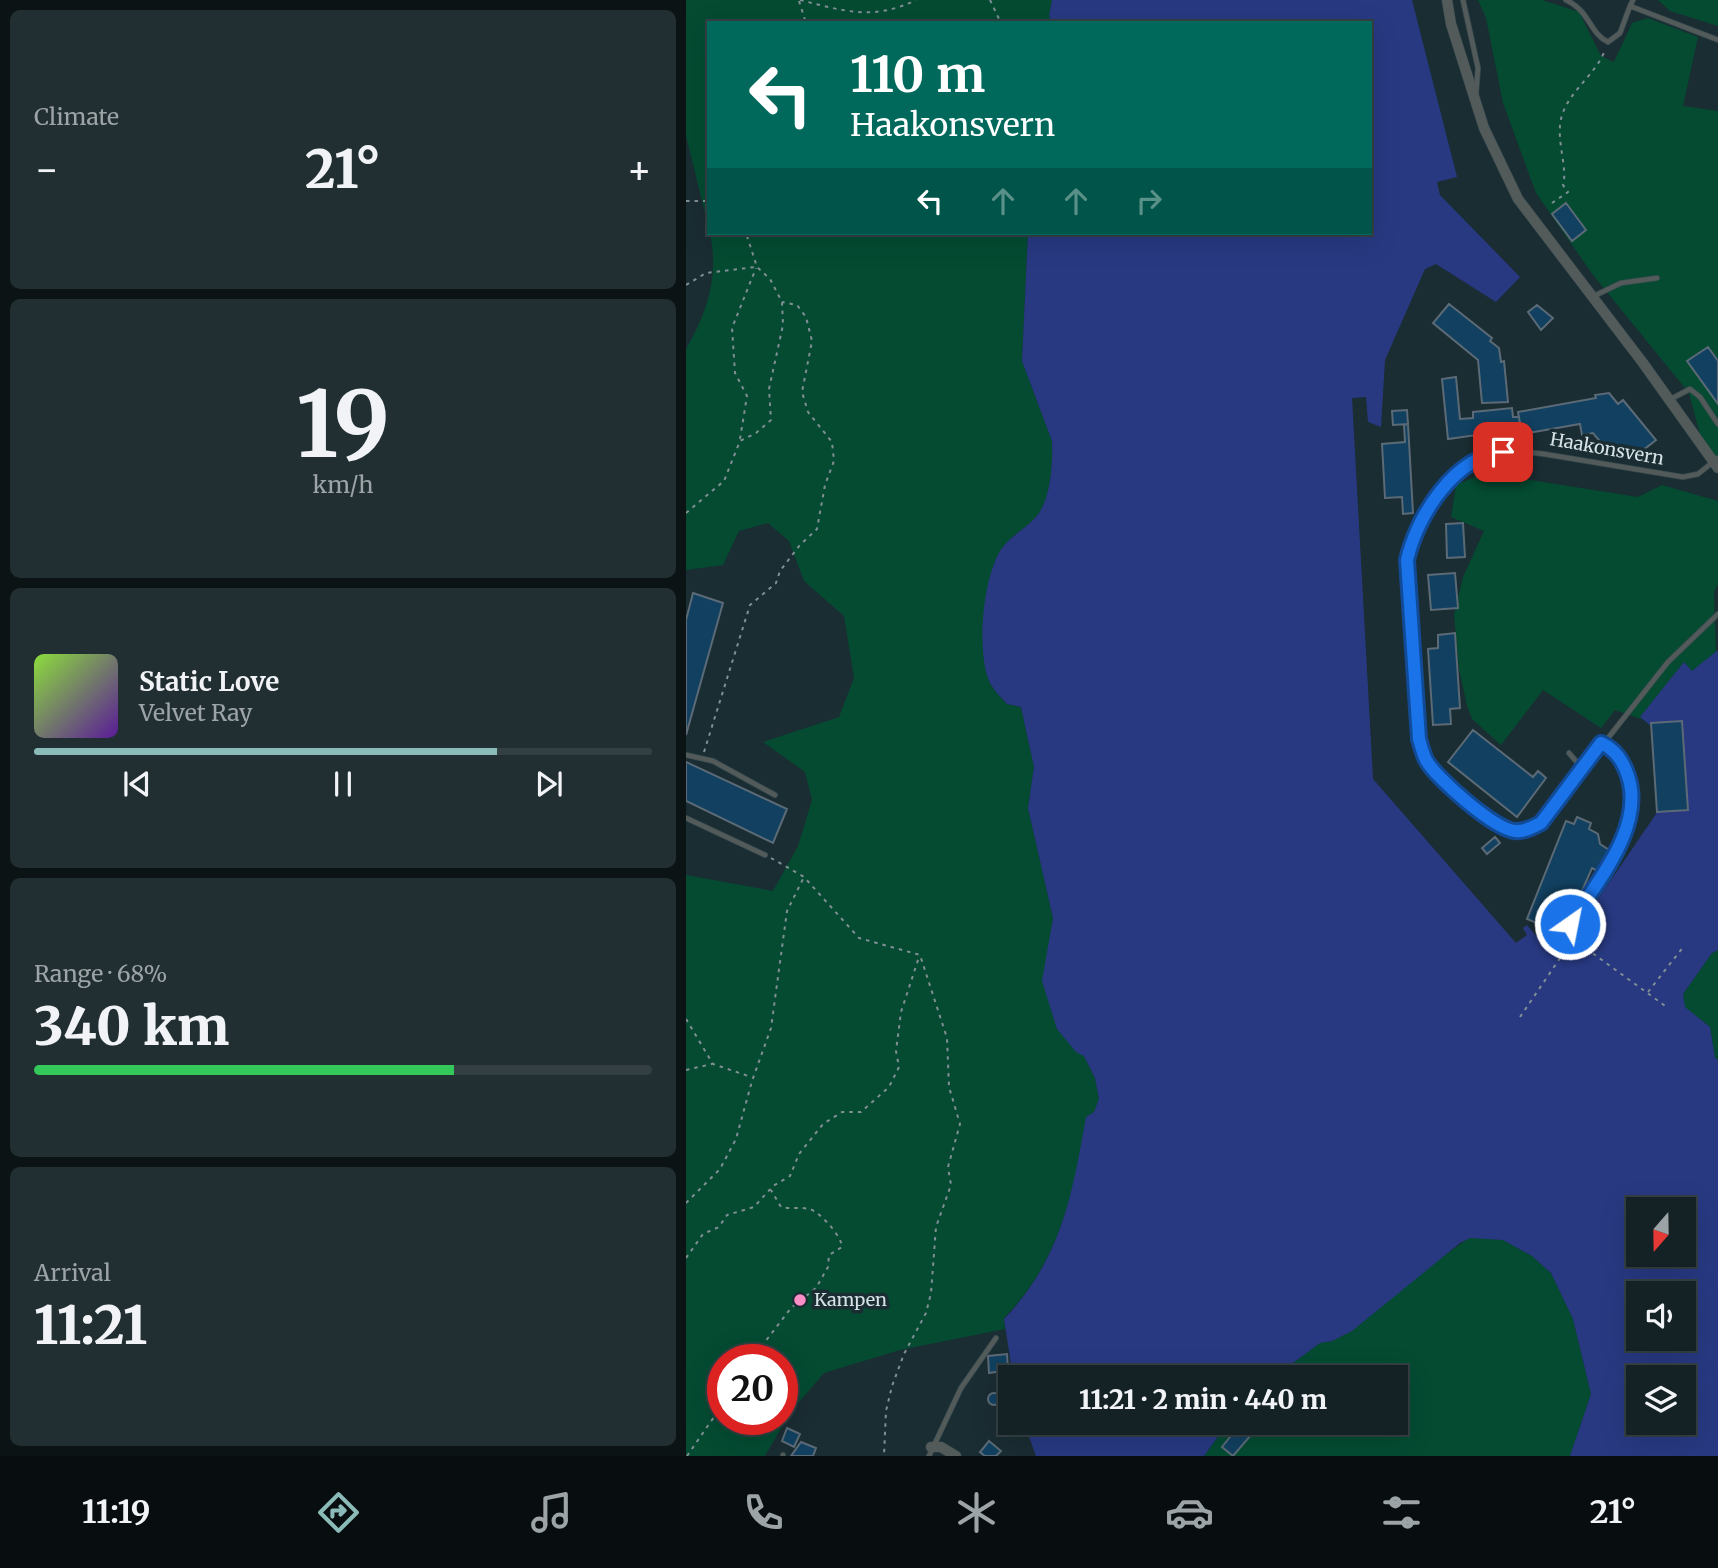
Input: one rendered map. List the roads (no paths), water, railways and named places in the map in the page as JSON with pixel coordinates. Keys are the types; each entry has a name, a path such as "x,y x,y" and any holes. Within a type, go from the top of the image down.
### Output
{"street":[{"name":"Haakonsvern","path":"1447,0 1451,24 1492,147 1518,200 1594,296 1716,463"},
{"path":"930,1451 942,1447 956,1456"}],"lane":[{"name":"Haakonsvern","path":"1463,0 1478,68 1476,96"},
{"path":"1566,0 1580,6 1599,35 1608,42 1620,33 1633,0"},
{"path":"1630,6 1718,40"},
{"path":"1594,296 1621,283 1657,278"},
{"path":"1668,400 1690,388 1700,397 1718,424"},
{"name":"Haakonsvern","path":"1716,463 1698,474 1683,477 1518,451 1489,454 1464,467 1436,498 1413,531 1407,560 1419,739 1426,761 1451,787 1491,820 1513,831 1527,830 1541,823 1581,768 1668,662 1718,614"},
{"path":"1570,924 1602,874 1630,817 1633,791 1626,769 1618,755 1601,743"},
{"path":"1569,753 1581,768"},
{"path":"686,755 701,758 746,777 775,795"},
{"path":"686,818 765,855"},
{"path":"930,1451 961,1388 996,1338"}],"water":[{"path":"1052,0 1412,0 1457,177 1437,182 1440,195 1520,277 1496,302 1436,264 1425,269 1385,360 1381,427 1368,422 1366,397 1352,398 1373,779 1516,943 1527,935 1523,928 1527,925 1539,939 1551,933 1563,940 1572,937 1658,811 1651,726 1640,717 1684,662 1692,671 1718,650 1718,950 1712,953 1683,994 1685,1007 1710,1027 1715,1058 1718,1060 1718,1456 1570,1456 1591,1394 1573,1319 1551,1273 1532,1256 1503,1240 1470,1238 1460,1243 1352,1331 1332,1341 1320,1343 1290,1365 1011,1365 1004,1319 1024,1296 1052,1249 1069,1199 1086,1117 1094,1112 1099,1099 1095,1078 1084,1056 1076,1052 1057,1029 1042,981 1053,918 1028,808 1034,767 1021,707 1007,704 991,685 983,649 986,596 994,564 1004,546 1040,511 1048,492 1051,470 1052,441 1022,361 1028,235 1372,235 1372,21 1052,21 1049,16"},
{"path":"1028,1435 1219,1435 1204,1456 1036,1456"}],"place":[{"name":"Kampen","path":"800,1300"}]}
